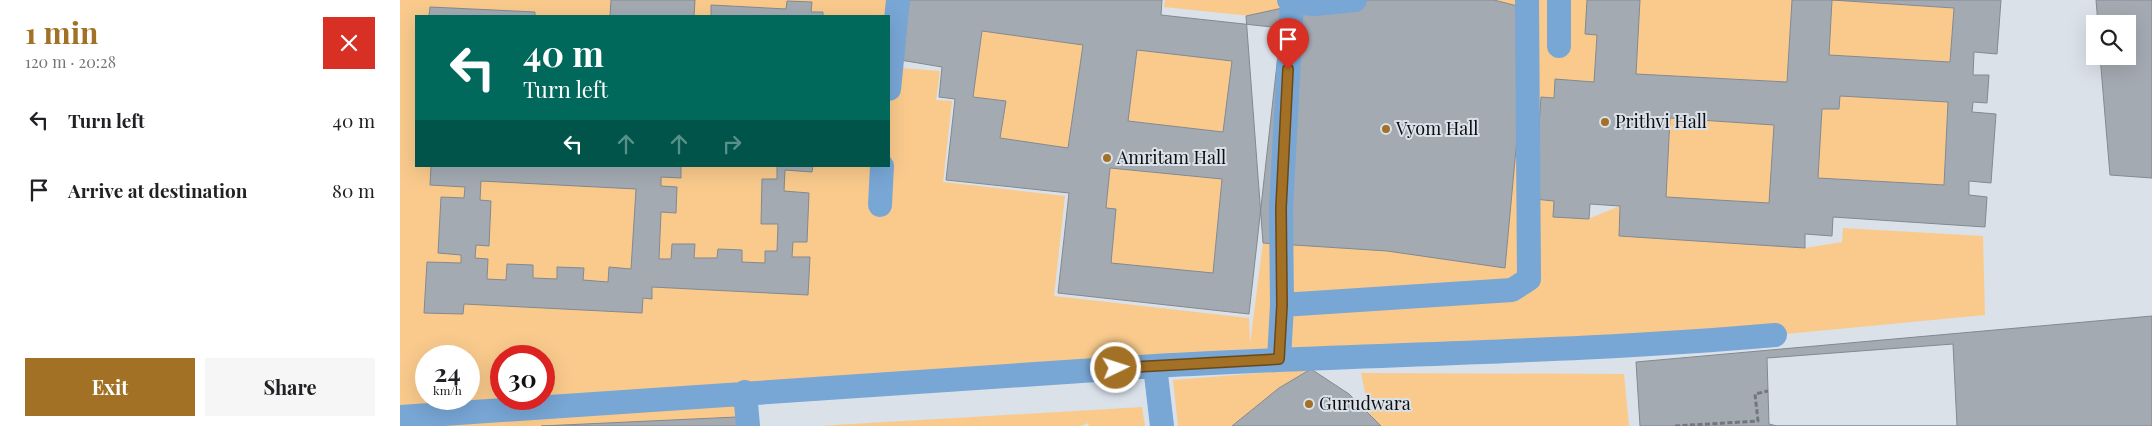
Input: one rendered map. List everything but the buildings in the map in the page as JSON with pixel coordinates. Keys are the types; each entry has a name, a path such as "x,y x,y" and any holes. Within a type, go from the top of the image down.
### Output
{"street":[{"path":"890,78 898,0"},
{"path":"1279,359 1282,305 1281,208 1290,1 1315,4 1355,0"},
{"path":"1282,305 1512,290 1529,279 1527,0"},
{"path":"1558,0 1560,46"},
{"path":"880,205 882,167"},
{"path":"400,417 746,392 1155,366 1279,359 1651,345 1776,335"},
{"path":"1155,366 1162,426"},
{"path":"746,392 748,426"}],"path":[{"path":"1675,426 1758,424 1755,394 1768,391"}],"shaded area":[{"path":"400,0 895,0 889,15 415,15 415,167 890,167 890,67 940,71 936,100 952,101 943,182 1065,196 1054,296 1249,318 1250,344 1290,31 1280,19 1164,7 1165,0 1587,0 1597,35 1594,82 1555,79 1554,98 1541,98 1535,199 1554,201 1588,219 1620,206 1619,236 1805,248 1842,242 1843,228 1983,236 1985,315 1775,335 1250,349 555,397 555,345 490,345 490,400 480,401 480,345 415,345 415,407 400,408"},
{"path":"1640,0 1792,0 1787,82 1636,74"},
{"path":"1832,0 1954,8 1950,62 1829,55"},
{"path":"982,31 1083,45 1068,148 1000,138 1006,101 973,97"},
{"path":"1137,50 1232,61 1223,132 1128,121"},
{"path":"1840,96 1948,102 1944,185 1818,178 1822,109 1839,109"},
{"path":"1670,118 1774,125 1769,203 1666,197"},
{"path":"1110,168 1222,179 1213,273 1111,263 1116,209 1106,208"},
{"path":"1311,369 1232,426 1178,426 1173,380"},
{"path":"1361,373 1624,374 1629,426 1381,426 1369,413"},
{"path":"737,403 738,426 448,426 448,423"},
{"path":"1142,407 1145,426 1089,426 1088,423 1081,426 818,426"}],"place":[{"name":"Prithvi Hall","path":"1605,122"},
{"name":"Vyom Hall","path":"1386,129"},
{"name":"Amritam Hall","path":"1107,158"},
{"name":"Gurudwara","path":"1309,404"}],"route":[{"path":"1116,368 1279,359 1282,305 1281,208 1288,69"}]}
